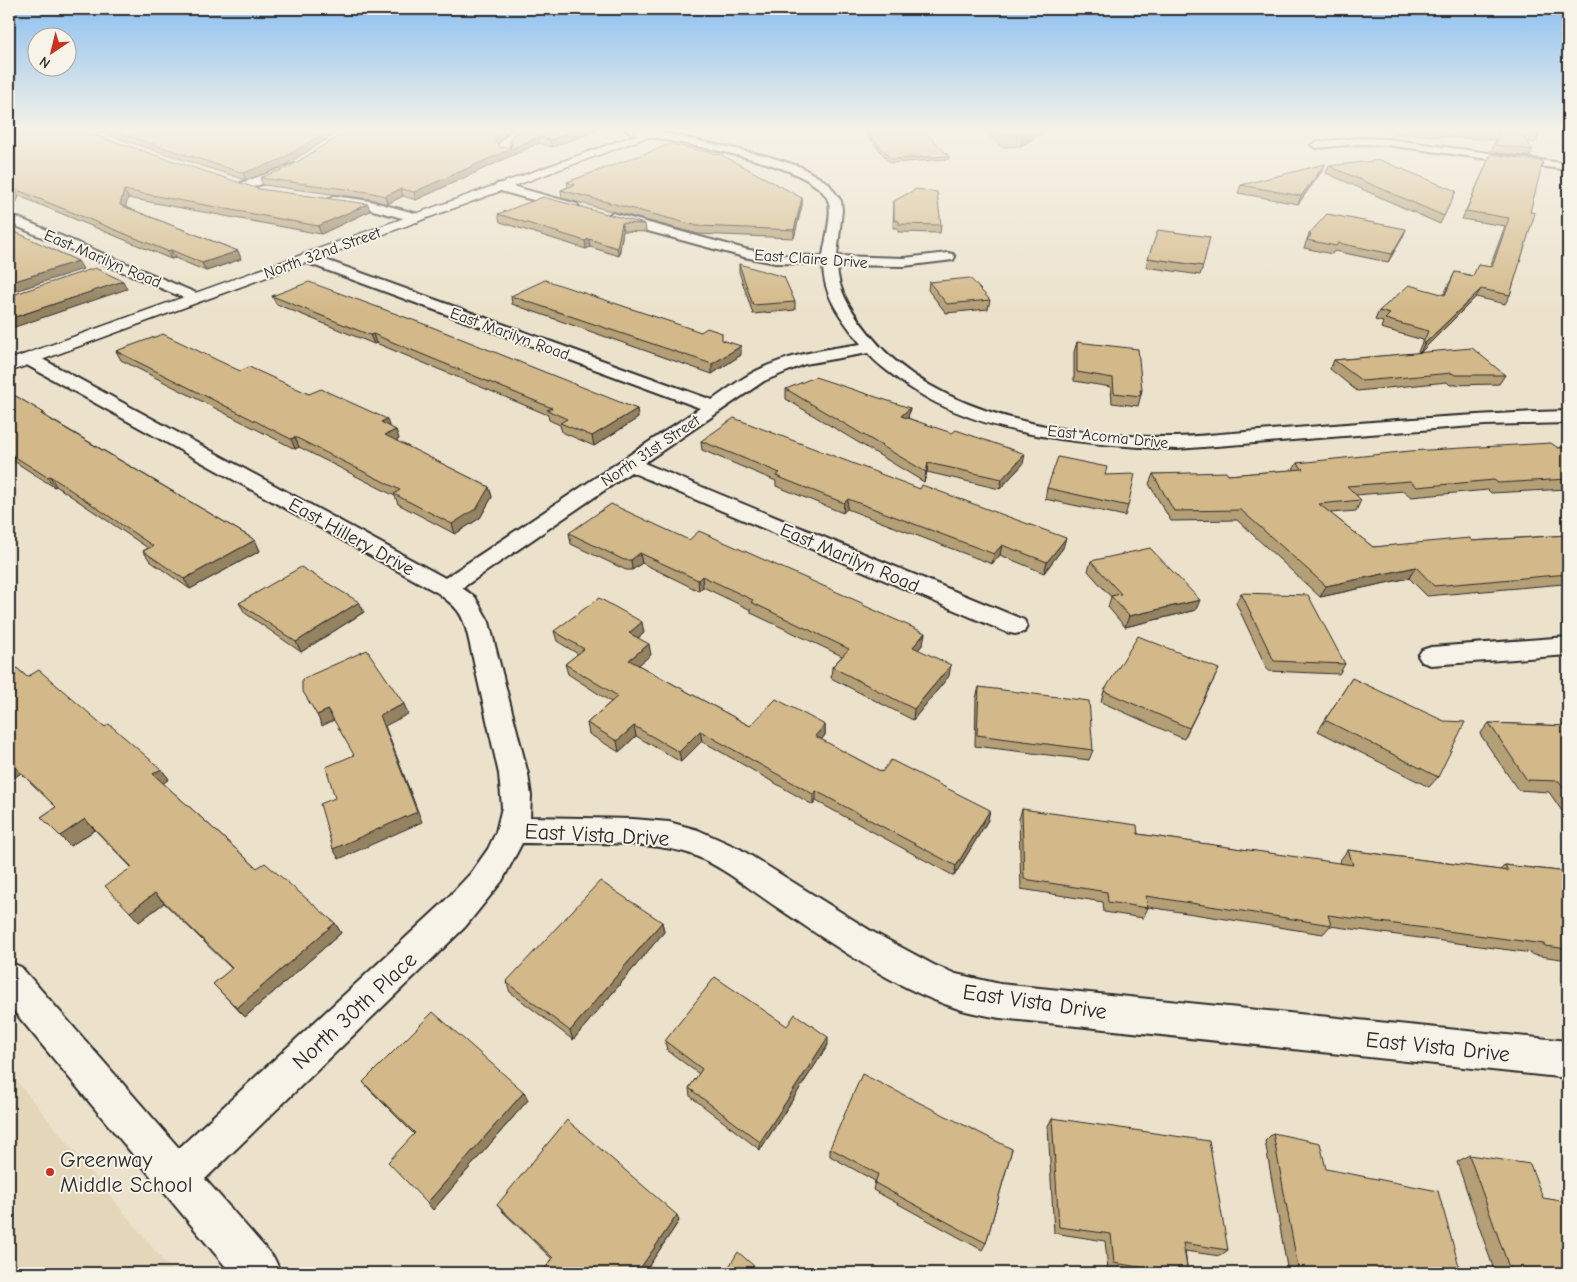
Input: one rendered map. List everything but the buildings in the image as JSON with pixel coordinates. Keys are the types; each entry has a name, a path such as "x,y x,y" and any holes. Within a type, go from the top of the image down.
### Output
{"main road":[{"name":"North 32nd Street","path":"19,363 496,189"}],"street":[{"path":"256,189 266,192"},
{"path":"508,189 582,209"},
{"name":"East Acoma Drive","path":"826,189 835,201 836,210 831,282 834,294 863,340 897,373 931,392 975,412 1046,430 1105,439 1141,442 1202,442 1485,419 1568,417"},
{"path":"322,199 370,205 417,218"},
{"name":"East Claire Drive","path":"600,214 760,257 831,261 904,262 948,257"},
{"name":"East Marilyn Road","path":"9,218 196,298"},
{"name":"East Marilyn Road","path":"307,258 714,407"},
{"path":"100,270 118,264"},
{"name":"North 31st Street","path":"446,588 758,377 778,366 800,359 870,348"},
{"name":"East Hillery Drive","path":"19,363 446,588 467,603 477,622 513,771 516,816 511,830"},
{"name":"East Marilyn Road","path":"629,464 1016,626"},
{"path":"1431,656 1568,646"},
{"name":"East Vista Drive","path":"511,830 633,832 669,835 698,842 729,859 860,942 922,977 956,991 1000,1001 1568,1060"},
{"name":"North 30th Place","path":"178,1177 453,916 485,881 503,853 511,830"},
{"path":"9,979 259,1273"}],"shaded area":[{"name":"Greenway Middle School","path":"9,1071 173,1273 9,1273"}],"place":[{"name":"Greenway Middle School","path":"50,1172"}]}
